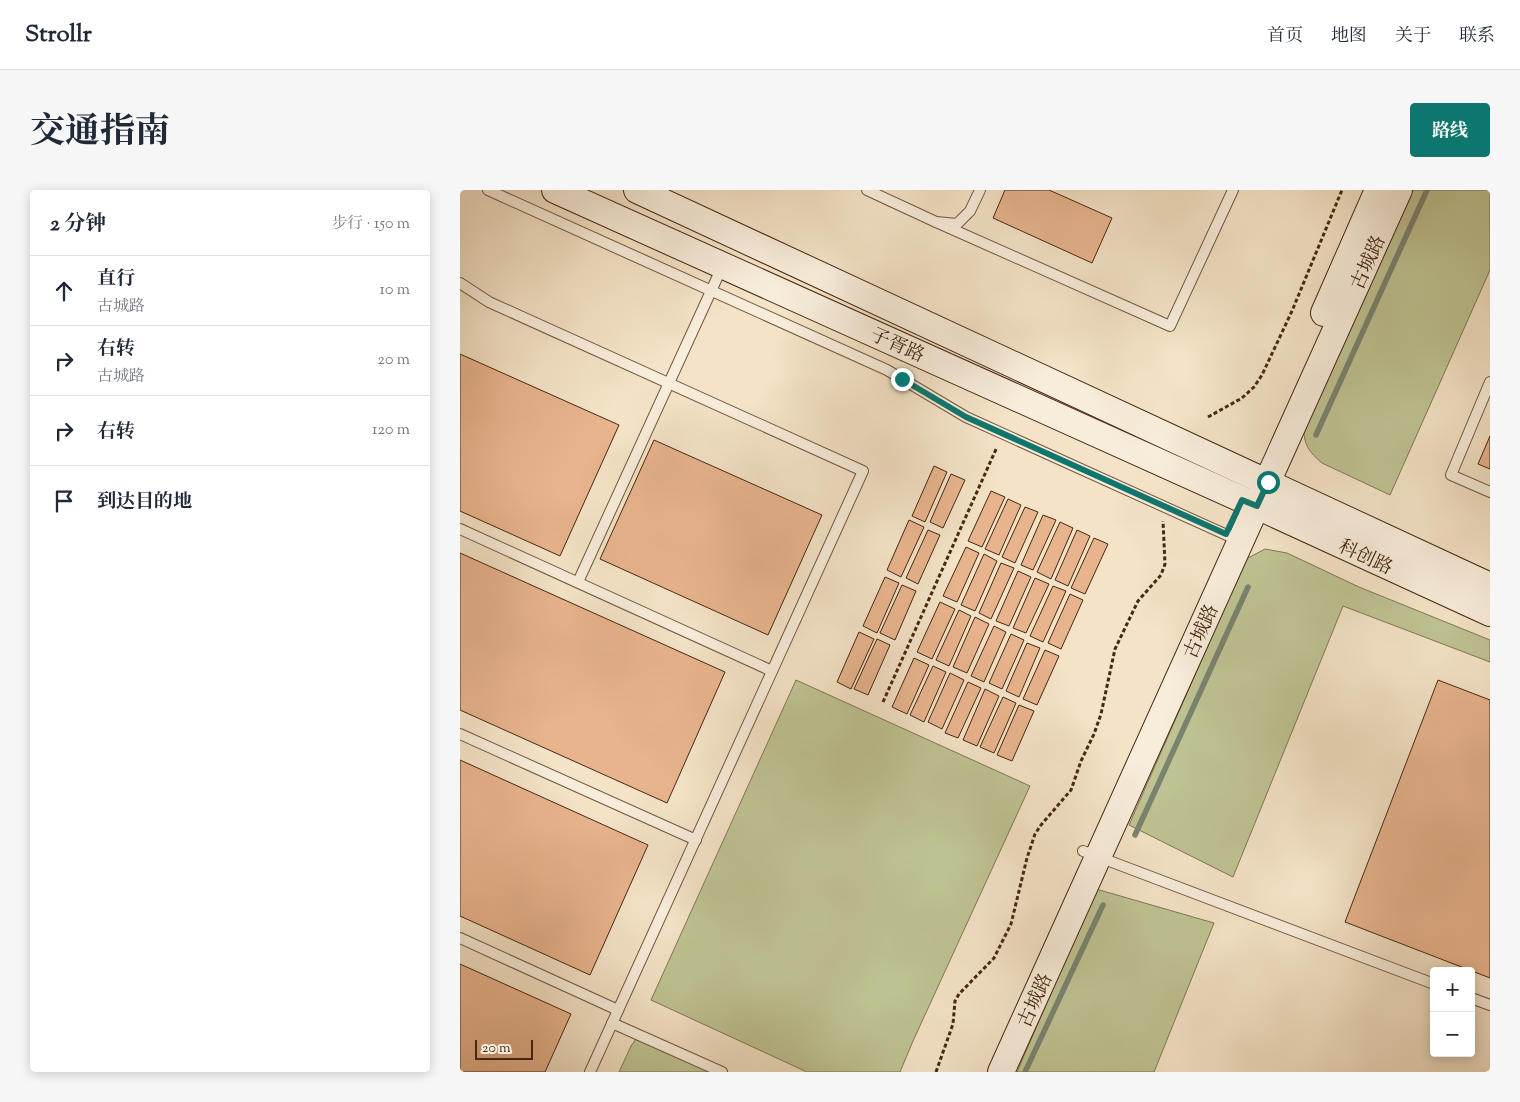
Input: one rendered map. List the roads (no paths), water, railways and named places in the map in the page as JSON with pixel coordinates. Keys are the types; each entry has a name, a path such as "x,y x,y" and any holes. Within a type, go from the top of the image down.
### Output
{"street":[{"name":"子胥路","path":"555,190 1249,503"},
{"name":"子胥路","path":"637,190 1260,479"},
{"name":"古城路","path":"1260,479 1378,190"},
{"name":"古城路","path":"1001,1072 1091,854 1233,538 1399,190"},
{"name":"科创路","path":"1260,479 1490,586"},
{"name":"科创路","path":"1249,503 1490,613"},
{"name":"古城路","path":"984,1072 1091,854"}],"lane":[{"path":"488,190 887,370 966,417 1233,538"},
{"path":"868,190 1170,326 1233,190"},
{"path":"936,222 957,224 970,211 980,190"},
{"path":"578,582 722,265"},
{"path":"460,283 489,302 863,471 590,1072"},
{"path":"1490,382 1451,475 1490,492"},
{"path":"460,529 772,671"},
{"path":"460,734 696,840"},
{"path":"1091,854 1430,982"},
{"path":"460,938 618,1010"},
{"path":"1475,999 1490,1005"},
{"path":"612,1024 722,1072"}],"waterway":[{"path":"1316,435 1427,190"},
{"path":"1135,835 1248,587"},
{"path":"1025,1072 1103,905"}]}
